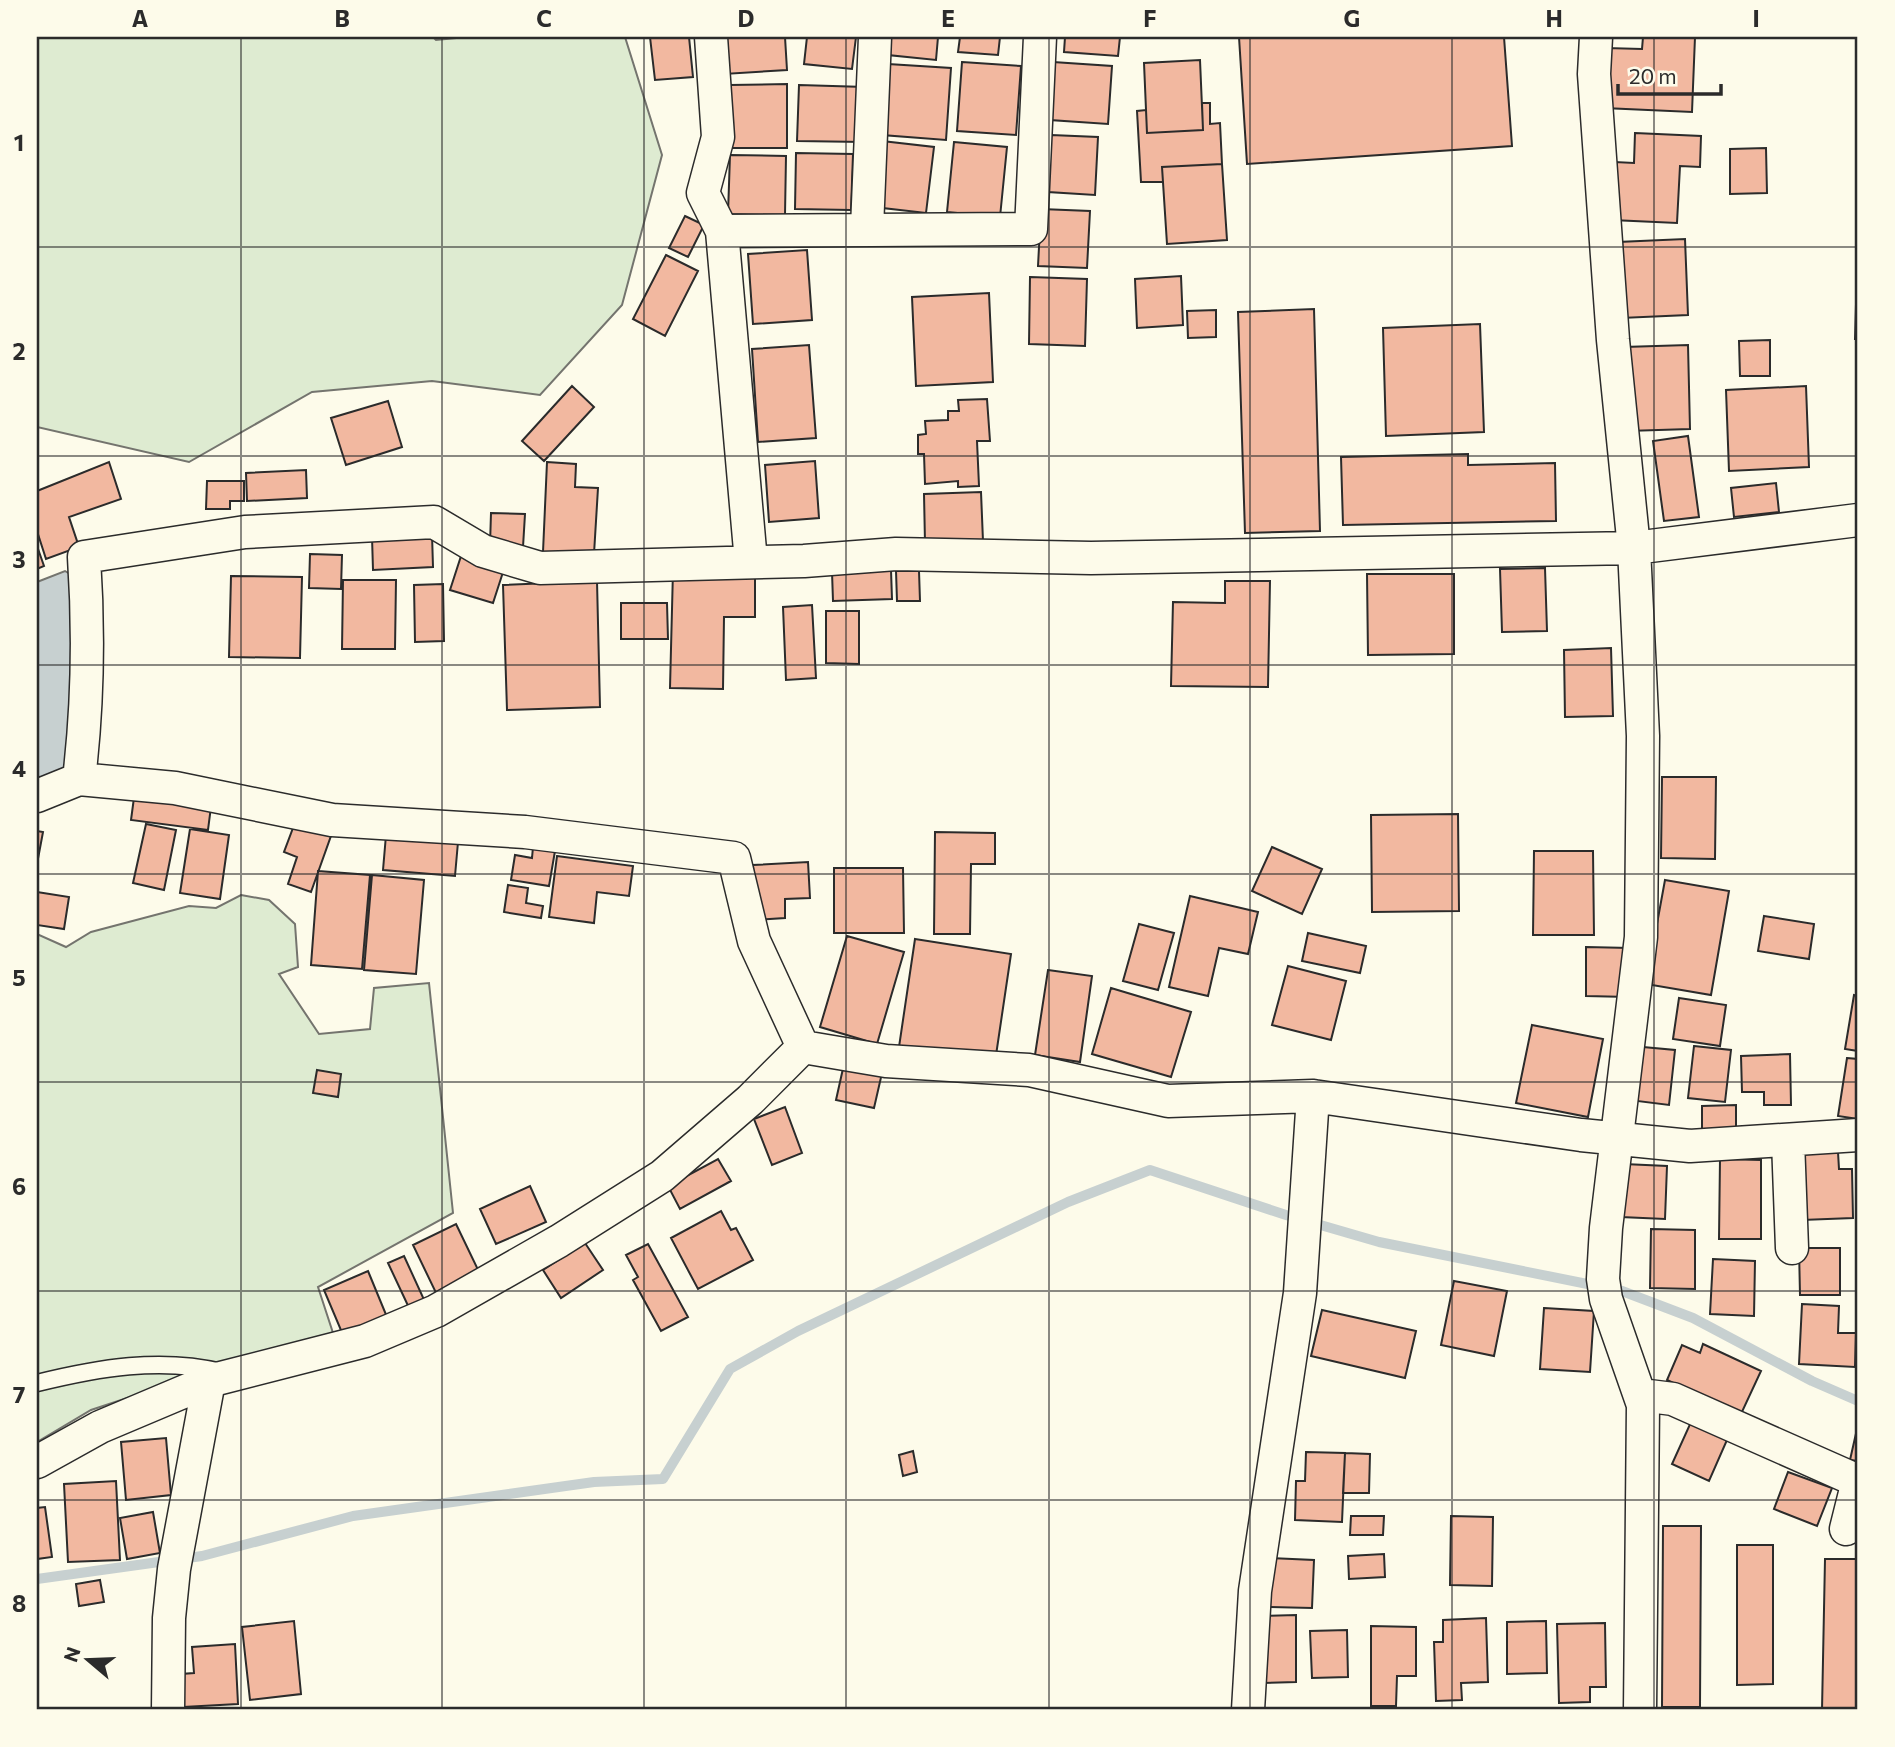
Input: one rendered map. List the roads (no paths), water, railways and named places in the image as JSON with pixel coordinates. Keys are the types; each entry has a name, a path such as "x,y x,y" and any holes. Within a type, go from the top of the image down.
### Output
{"street":[{"path":"711,37 718,137 704,193 722,231 751,562"},
{"path":"867,228 875,37"},
{"path":"722,231 1031,229 1040,37"},
{"path":"1596,37 1594,74 1613,340 1633,548 1643,736 1642,937 1606,1228 1605,1289 1641,1395 1643,1606 1640,1710"},
{"path":"79,779 86,718 89,635 83,557 245,532 434,522 483,551 540,568 751,562 896,554 1091,558 1633,548 1858,520"},
{"path":"37,796 79,779 175,788 332,820 525,832 734,858 754,941 803,1047"},
{"path":"803,1047 886,1061 1029,1070 1168,1101 1313,1096 1617,1140 1690,1146 1858,1135"},
{"path":"37,1462 100,1427 222,1378 365,1341 436,1311 559,1241 662,1176 750,1100 803,1047"},
{"path":"1248,1710 1255,1591 1300,1293 1313,1096"},
{"path":"1788,1141 1792,1248"},
{"path":"168,1710 169,1618 175,1561 222,1378"},
{"path":"1641,1395 1673,1399 1857,1481 1846,1529"}],"lane":[{"path":"37,1383 130,1365 188,1364 222,1378"}],"waterway":[{"path":"37,1579 202,1556 353,1516 594,1482 663,1479 730,1369 798,1331 1068,1202 1150,1170 1286,1215 1379,1242 1622,1291 1693,1318 1812,1381 1858,1401"}]}
